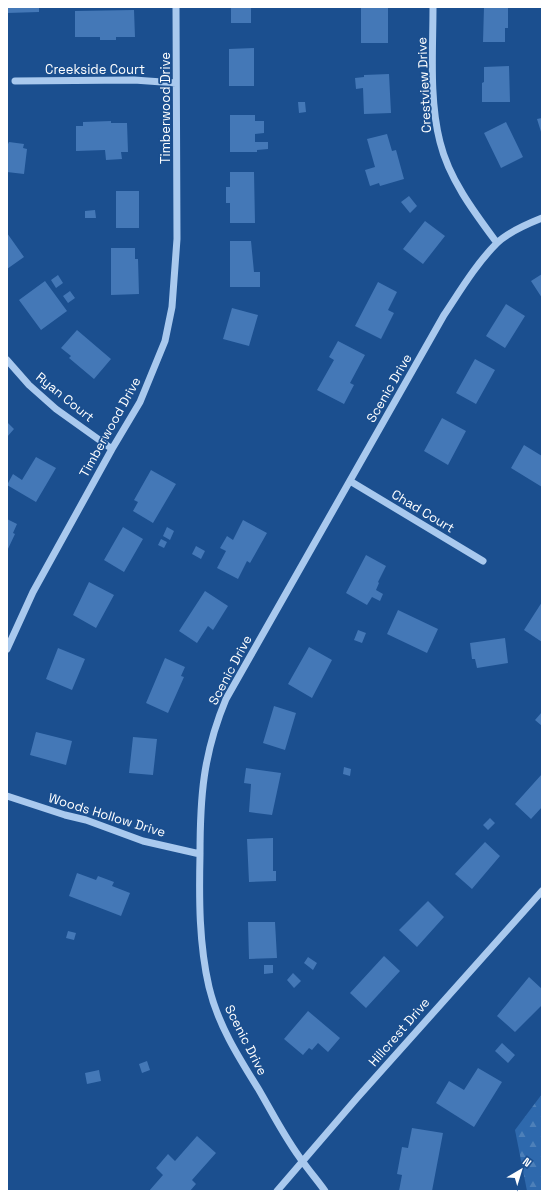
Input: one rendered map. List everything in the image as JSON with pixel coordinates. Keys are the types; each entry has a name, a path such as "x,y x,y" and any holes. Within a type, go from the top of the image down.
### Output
{"street":[{"name":"Timberwood Drive","path":"7,649 33,592 112,449 140,402 154,372 165,341 172,307 177,239 176,7"},
{"name":"Crestview Drive","path":"433,7 433,67 436,118 440,142 456,182 476,214 497,242"},
{"name":"Creekside Court","path":"15,81 134,80 176,83"},
{"name":"Scenic Drive","path":"325,1191 303,1162 238,1056 216,1012 204,965 199,890 200,809 202,782 207,754 215,726 226,699 444,315 473,272 497,242 528,224 542,218"},
{"name":"Ryan Court","path":"7,360 29,385 56,409 112,449"},
{"name":"Chad Court","path":"350,481 483,561"},
{"name":"Woods Hollow Drive","path":"7,796 65,815 86,820 143,841 200,854"},
{"name":"Hillcrest Drive","path":"277,1191 378,1074 542,891"}],"green space":[{"path":"542,1094 542,1191 527,1191 515,1130"}],"building":[{"path":"7,7 39,7 39,12 7,13"},
{"path":"231,7 251,7 251,23 231,23"},
{"path":"361,7 388,7 388,43 361,43"},
{"path":"484,7 508,7 508,28 505,28 505,42 483,42"},
{"path":"134,10 135,37 116,37 116,40 100,40 100,37 75,37 75,11"},
{"path":"254,48 254,86 229,86 229,49"},
{"path":"509,66 510,102 482,102 484,67"},
{"path":"389,74 391,113 364,114 363,88 356,89 355,78 364,77 364,75"},
{"path":"298,102 305,102 306,112 299,113"},
{"path":"230,115 255,115 255,121 264,121 264,133 255,134 255,142 268,142 268,149 257,150 257,152 230,152"},
{"path":"542,118 542,135 537,119"},
{"path":"111,121 111,123 127,123 128,152 121,152 122,159 106,160 105,150 76,151 76,126 83,126 83,122"},
{"path":"506,122 523,157 501,168 484,133"},
{"path":"387,134 392,151 396,150 404,179 380,186 379,183 370,186 365,170 375,167 367,139"},
{"path":"9,142 24,144 23,148 27,149 24,174 7,172 7,146"},
{"path":"230,172 254,172 255,223 230,223 230,203 226,203 226,187 230,187"},
{"path":"116,191 139,191 139,228 116,228"},
{"path":"409,196 417,206 410,213 401,202"},
{"path":"95,210 96,218 85,218 85,211"},
{"path":"425,221 445,236 423,264 403,249"},
{"path":"7,233 24,257 7,269"},
{"path":"230,241 251,241 254,272 260,272 260,287 230,287"},
{"path":"111,248 135,248 135,259 138,259 139,294 111,295"},
{"path":"542,274 542,298 531,281"},
{"path":"58,275 63,283 56,288 51,280"},
{"path":"45,281 67,311 41,330 19,300"},
{"path":"378,282 397,292 388,310 394,313 381,339 355,326"},
{"path":"70,291 75,298 68,303 63,296"},
{"path":"506,304 525,316 505,348 486,336"},
{"path":"232,308 258,315 249,346 223,339"},
{"path":"77,330 111,359 94,379 69,358 71,356 61,348"},
{"path":"338,341 365,355 350,383 354,385 344,404 317,390 334,360 329,357"},
{"path":"475,359 495,370 476,404 456,393"},
{"path":"442,418 466,431 448,465 424,451"},
{"path":"7,422 14,429 7,437"},
{"path":"524,445 542,456 542,487 511,468"},
{"path":"36,457 56,468 36,502 7,485 13,474 22,480"},
{"path":"151,470 176,484 153,523 133,511 138,502 134,500"},
{"path":"7,519 17,524 13,533 15,534 7,551"},
{"path":"243,520 267,533 250,563 247,561 238,579 217,568 226,551 220,548 227,536 233,540"},
{"path":"123,527 143,539 124,572 104,560"},
{"path":"167,527 174,531 170,540 163,536"},
{"path":"161,539 167,542 164,548 158,545"},
{"path":"196,546 205,551 201,559 192,554"},
{"path":"366,555 386,566 378,582 379,583 376,590 383,594 380,601 372,597 367,605 346,593"},
{"path":"89,582 114,595 96,628 73,615"},
{"path":"205,591 228,606 213,630 208,626 197,643 179,631"},
{"path":"542,602 542,642 524,630"},
{"path":"398,610 438,629 427,653 387,634"},
{"path":"358,630 366,633 362,643 354,640"},
{"path":"505,638 508,663 477,668 475,659 472,659 470,643"},
{"path":"309,647 332,660 312,698 288,684"},
{"path":"58,648 85,659 72,690 46,679"},
{"path":"165,658 185,667 181,676 184,677 168,713 146,703"},
{"path":"274,706 296,713 285,750 263,743"},
{"path":"542,712 542,726 535,720"},
{"path":"36,732 72,741 66,765 30,755"},
{"path":"133,737 157,739 153,775 129,773"},
{"path":"344,767 351,769 350,776 343,774"},
{"path":"246,768 281,773 272,815 249,812 251,784 244,783"},
{"path":"542,774 542,807 531,819 515,804"},
{"path":"490,818 495,823 488,830 483,825"},
{"path":"273,838 273,871 276,871 276,881 249,882 247,839"},
{"path":"485,842 500,856 472,889 455,874"},
{"path":"77,873 96,880 98,876 114,882 112,886 130,893 121,916 69,896"},
{"path":"428,901 444,917 417,947 399,930"},
{"path":"248,922 275,922 277,958 249,959"},
{"path":"68,931 76,933 74,940 66,938"},
{"path":"384,956 400,971 366,1008 350,993"},
{"path":"308,957 317,963 313,970 304,963"},
{"path":"264,965 273,965 273,973 264,974"},
{"path":"293,973 301,981 294,988 287,980"},
{"path":"529,977 542,989 542,1005 515,1032 497,1016"},
{"path":"308,1011 340,1038 328,1052 318,1043 312,1050 309,1048 303,1055 284,1039"},
{"path":"502,1043 515,1055 508,1063 495,1051"},
{"path":"147,1061 150,1070 142,1073 139,1064"},
{"path":"478,1068 502,1082 474,1127 436,1103 449,1081 464,1090"},
{"path":"99,1070 101,1081 87,1084 85,1073"},
{"path":"412,1128 443,1133 432,1191 399,1191 402,1175 397,1174 402,1147 408,1148"},
{"path":"197,1136 216,1153 192,1180 196,1184 190,1191 149,1191 163,1175 156,1168 168,1154 175,1161"}]}
